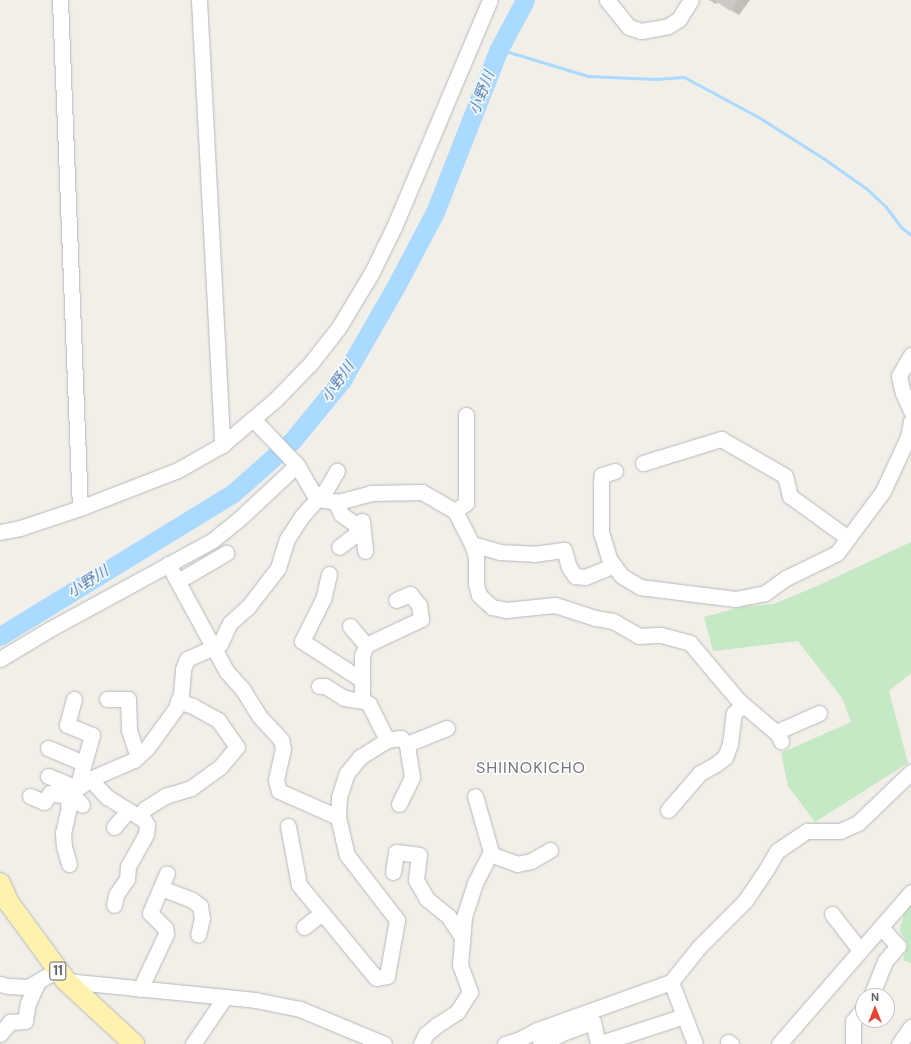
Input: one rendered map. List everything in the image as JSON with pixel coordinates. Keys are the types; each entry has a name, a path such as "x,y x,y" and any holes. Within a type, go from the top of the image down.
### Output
{"main road":[{"name":"11","path":"0,883 9,903 62,976 134,1044"}],"street":[{"path":"60,0 80,508"},
{"path":"199,0 222,445"},
{"path":"0,532 20,528 80,508 178,470 222,445 256,422 310,364 339,328 371,274 397,220 490,0"},
{"path":"607,0 619,17 630,27 641,31 668,26 679,19 691,0"},
{"path":"911,355 899,376 903,393 911,411"},
{"path":"455,511 466,503 466,415"},
{"path":"615,471 602,475 600,483 601,532 609,559 622,576 640,587 735,600 765,593 786,578 838,553 883,491 908,437 911,421"},
{"path":"256,422 296,463 317,499"},
{"path":"644,463 721,439 785,476 790,496 848,538"},
{"path":"0,659 50,629 213,540 239,519 296,463"},
{"path":"30,796 44,802 50,793 72,793 90,779 138,757 162,729 178,701 181,694 183,669 187,659 220,644 230,623 248,607 278,568 282,551 287,539 302,516 327,488 337,471"},
{"path":"317,499 338,501 371,493 422,492 455,511 472,544 476,557 476,584 479,595 492,607 506,610 556,605 595,618 613,621 639,636 661,635 690,643 743,705 778,736 819,713"},
{"path":"338,501 341,514 356,525 356,534 339,547"},
{"path":"338,501 363,522 365,550"},
{"path":"472,544 500,552 527,554 564,550 569,567 575,576 585,578 614,565"},
{"path":"178,581 226,553"},
{"path":"168,564 228,672 243,690 259,716 281,740 283,749 276,780 279,791 338,817"},
{"path":"329,574 323,599 302,640 362,680"},
{"path":"362,700 362,656 366,645 421,620 418,605 410,594 396,600"},
{"path":"350,626 366,645"},
{"path":"319,686 325,686 344,698 362,700 369,704 387,740"},
{"path":"107,700 128,699 128,730 138,757"},
{"path":"69,864 64,847 63,832 72,793 84,763 92,735 67,725 74,700"},
{"path":"114,827 133,814 165,796 191,788 220,767 237,747 218,720 193,706 178,701"},
{"path":"668,810 700,772 716,764 724,757 730,744 734,712 743,705"},
{"path":"407,744 448,728"},
{"path":"286,833 299,885 376,978 386,976 397,920 347,855 338,817 339,797 348,773 360,757 387,740 401,738 407,744 412,777 399,804"},
{"path":"48,748 84,763"},
{"path":"505,1044 520,1039 537,1030 671,982 700,947 745,901 766,870 776,851 807,831 840,831 858,823 911,772"},
{"path":"48,776 72,793 82,805"},
{"path":"90,779 107,797 144,820 147,825 146,834 128,866 127,879 116,895 114,905"},
{"path":"421,1044 426,1034 457,1012 470,992 460,965 464,917 475,883 491,852 487,833 475,796"},
{"path":"490,854 518,864 531,861 550,850"},
{"path":"393,872 396,852 424,856 416,880 427,899 448,916 462,937"},
{"path":"140,990 166,934 166,928 150,913 167,873"},
{"path":"161,888 192,900 200,906 202,918 198,935"},
{"path":"779,1044 911,892"},
{"path":"304,927 322,913"},
{"path":"832,914 860,950"},
{"path":"874,988 885,961 898,946 881,927"},
{"path":"0,984 28,987 38,982 62,976 140,990 255,1000 300,1009 384,1044"},
{"path":"0,1034 10,1022 25,1021 28,1003 38,982"},
{"path":"671,982 696,1044"},
{"path":"193,1044 225,997"},
{"path":"540,1044 565,1032 593,1022 598,1044 684,1016"},
{"path":"853,1044 853,1020 855,1018"},
{"path":"17,1022 33,1032"},
{"path":"899,1044 911,1027"}],"green space":[{"path":"911,542 911,673 889,691 908,763 815,822 788,786 781,753 851,722 842,698 798,641 713,651 704,617 741,607 774,604 817,586"},
{"path":"911,894 911,963 903,960 908,944 899,930"}],"building":[{"path":"714,0 738,0 730,11"}],"waterway":[{"name":"小野川","path":"0,636 232,494 292,441 342,380 396,286 435,212 499,49 525,0"},
{"path":"499,49 588,76 655,79 684,77 760,118 823,158 867,189 886,207 902,228 911,235"}],"district":[{"name":"SHIINOKICHO","path":"531,768"}]}
